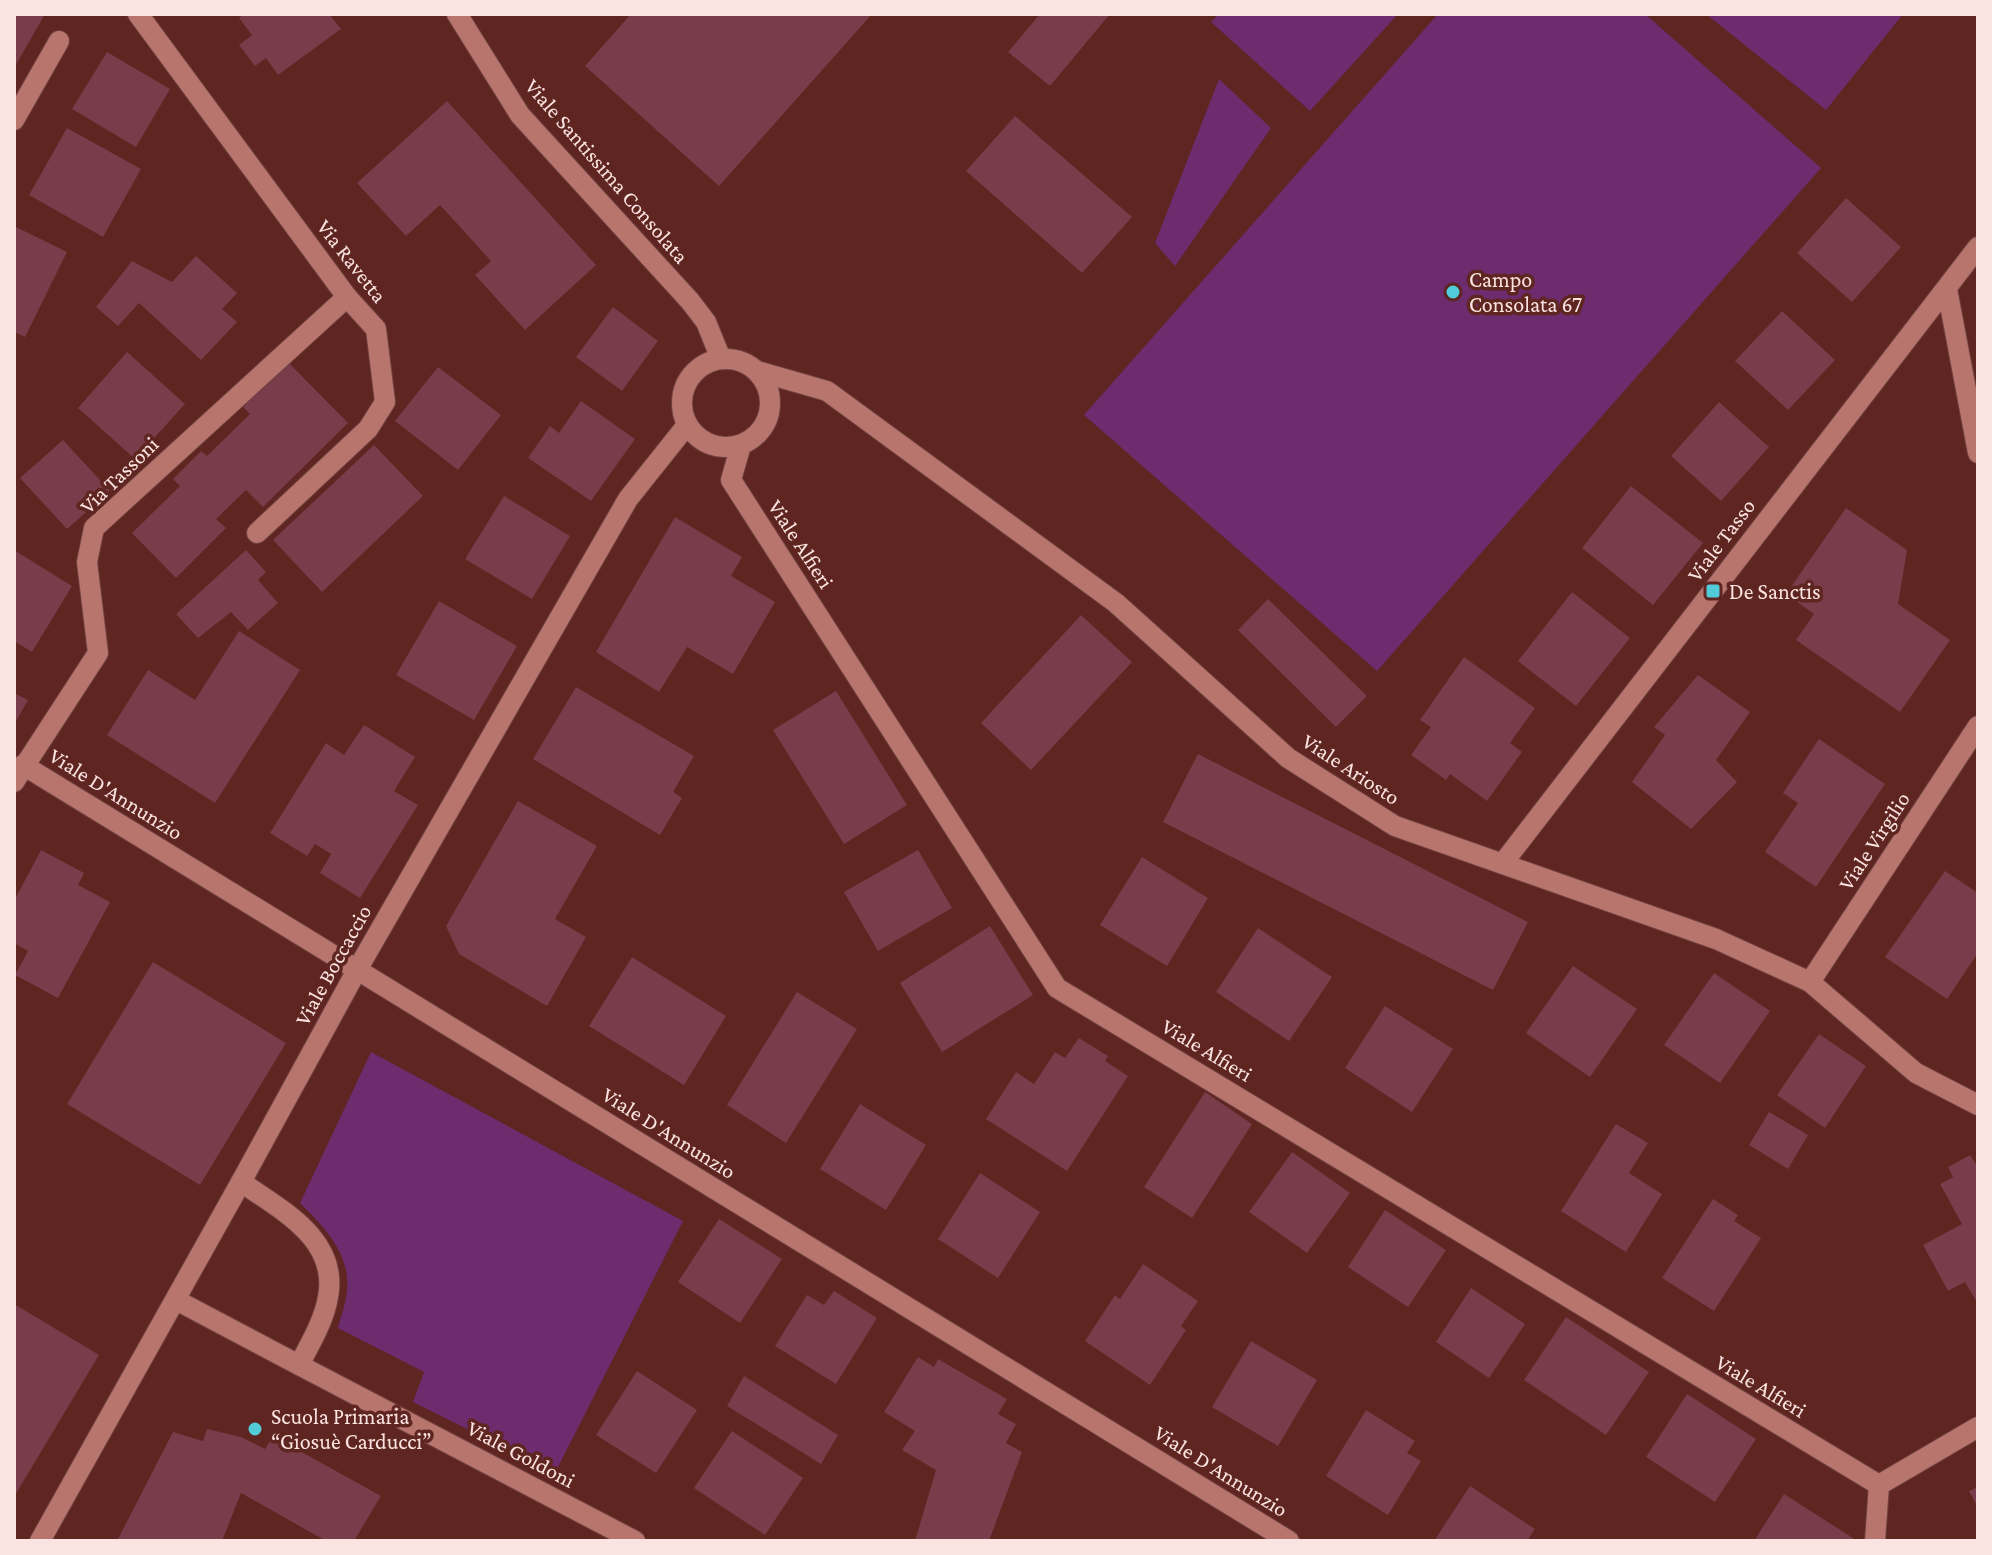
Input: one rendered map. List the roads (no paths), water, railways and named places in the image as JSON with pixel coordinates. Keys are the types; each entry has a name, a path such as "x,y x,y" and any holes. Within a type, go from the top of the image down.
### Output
{"street":[{"name":"Via Ravetta","path":"138,14 347,297 376,329 385,402 368,429 257,533"},
{"name":"Viale Santissima Consolata","path":"457,14 520,115 690,301 706,322 721,359"},
{"path":"14,120 59,41"},
{"name":"Viale Tasso","path":"1503,863 1978,247"},
{"path":"1947,289 1978,453"},
{"name":"Via Tassoni","path":"19,774 98,653 87,562 94,528 347,297"},
{"path":"721,359 739,360 757,371 768,389 769,414 755,437 741,445 718,447 698,438 681,411 681,396 693,373 706,363 721,359"},
{"name":"Viale Ariosto","path":"757,371 827,391 1116,603 1288,758 1395,826 1716,939 1810,982 1916,1073 1978,1105"},
{"name":"Viale Boccaccio","path":"40,1541 357,970 628,499 687,425"},
{"name":"Viale Alfieri","path":"741,445 731,480 1057,988 1879,1485"},
{"name":"Viale Virgilio","path":"1810,982 1978,726"},
{"name":"Viale D'Annunzio","path":"19,774 357,970 1289,1541"},
{"path":"241,1182 299,1223 314,1237 325,1256 329,1296 299,1365"},
{"name":"Viale Goldoni","path":"176,1300 635,1541"},
{"path":"1875,1541 1879,1485 1978,1427"}],"place":[{"name":"Campo Consolata 67","path":"1453,292"},
{"name":"De Sanctis","path":"1713,591"},
{"name":"Scuola Primaria “Giosuè Carducci”","path":"255,1429"}]}
